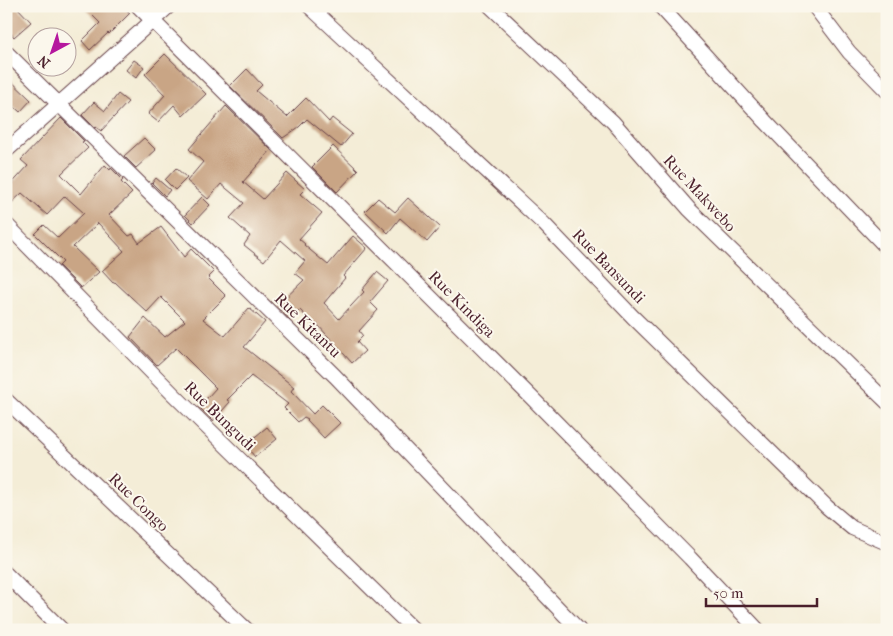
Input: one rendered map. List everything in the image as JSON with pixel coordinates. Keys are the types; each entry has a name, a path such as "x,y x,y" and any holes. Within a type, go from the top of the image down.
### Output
{"street":[{"name":"Rue Kindiga","path":"138,6 530,396 690,558 758,630"},
{"path":"6,151 169,6"},
{"name":"Rue Bansundi","path":"309,6 544,224 633,316 827,507 852,528 887,543"},
{"name":"Rue Makwebo","path":"490,6 613,122 689,209 887,402"},
{"path":"660,6 765,122 887,248"},
{"path":"814,6 849,52 887,91"},
{"name":"Rue Kitantu","path":"6,52 335,376 579,630"},
{"name":"Rue Bungudi","path":"6,224 172,393 414,630"},
{"name":"Rue Congo","path":"6,400 247,630"},
{"path":"6,574 62,630"}],"building":[{"path":"6,6 16,6 31,22 14,37 6,28"},
{"path":"83,6 122,6 130,13 90,50 82,41 100,23"},
{"path":"165,54 206,94 183,116 174,105 158,122 148,114 165,95 145,74"},
{"path":"134,60 144,67 136,78 126,70"},
{"path":"247,69 262,85 256,91 287,117 306,98 329,122 332,118 352,134 341,147 307,119 283,138 230,86"},
{"path":"6,76 31,100 20,112 6,99"},
{"path":"118,94 128,102 101,131 95,128 82,115 94,102 105,111"},
{"path":"226,106 271,150 243,182 263,199 287,173 305,189 300,194 322,213 299,239 304,245 328,265 353,236 367,248 343,276 345,278 324,303 339,319 364,292 362,290 377,272 388,281 370,302 378,310 359,331 363,336 357,342 365,351 352,363 317,324 315,326 300,310 290,320 277,306 304,280 295,273 305,261 281,240 264,261 244,245 250,236 230,218 244,203 221,184 208,199 187,181 203,162 189,149"},
{"path":"61,118 84,141 82,142 88,148 61,174 81,194 105,165 110,170 111,168 132,193 109,215 129,236 133,234 139,243 161,227 184,257 191,249 214,272 208,278 226,296 203,319 225,336 249,308 265,322 244,347 294,387 291,391 313,414 322,405 340,423 324,438 308,419 304,417 298,422 284,408 288,404 251,376 227,400 230,402 213,421 199,407 216,388 176,348 157,365 130,337 145,318 165,337 185,321 161,297 147,312 102,271 124,251 98,223 73,247 99,272 81,288 59,266 63,262 35,234 44,225 58,238 84,213 65,196 47,215 22,193 6,208 6,190 28,166 21,160"},
{"path":"144,138 156,150 136,168 124,156"},
{"path":"333,146 358,170 337,192 312,167"},
{"path":"176,168 187,178 175,190 165,180"},
{"path":"156,178 170,190 165,196 152,183"},
{"path":"202,197 210,205 193,223 185,215"},
{"path":"378,198 395,212 408,198 440,227 427,242 400,218 388,233 365,211"},
{"path":"267,427 277,439 255,457 245,445"}]}
